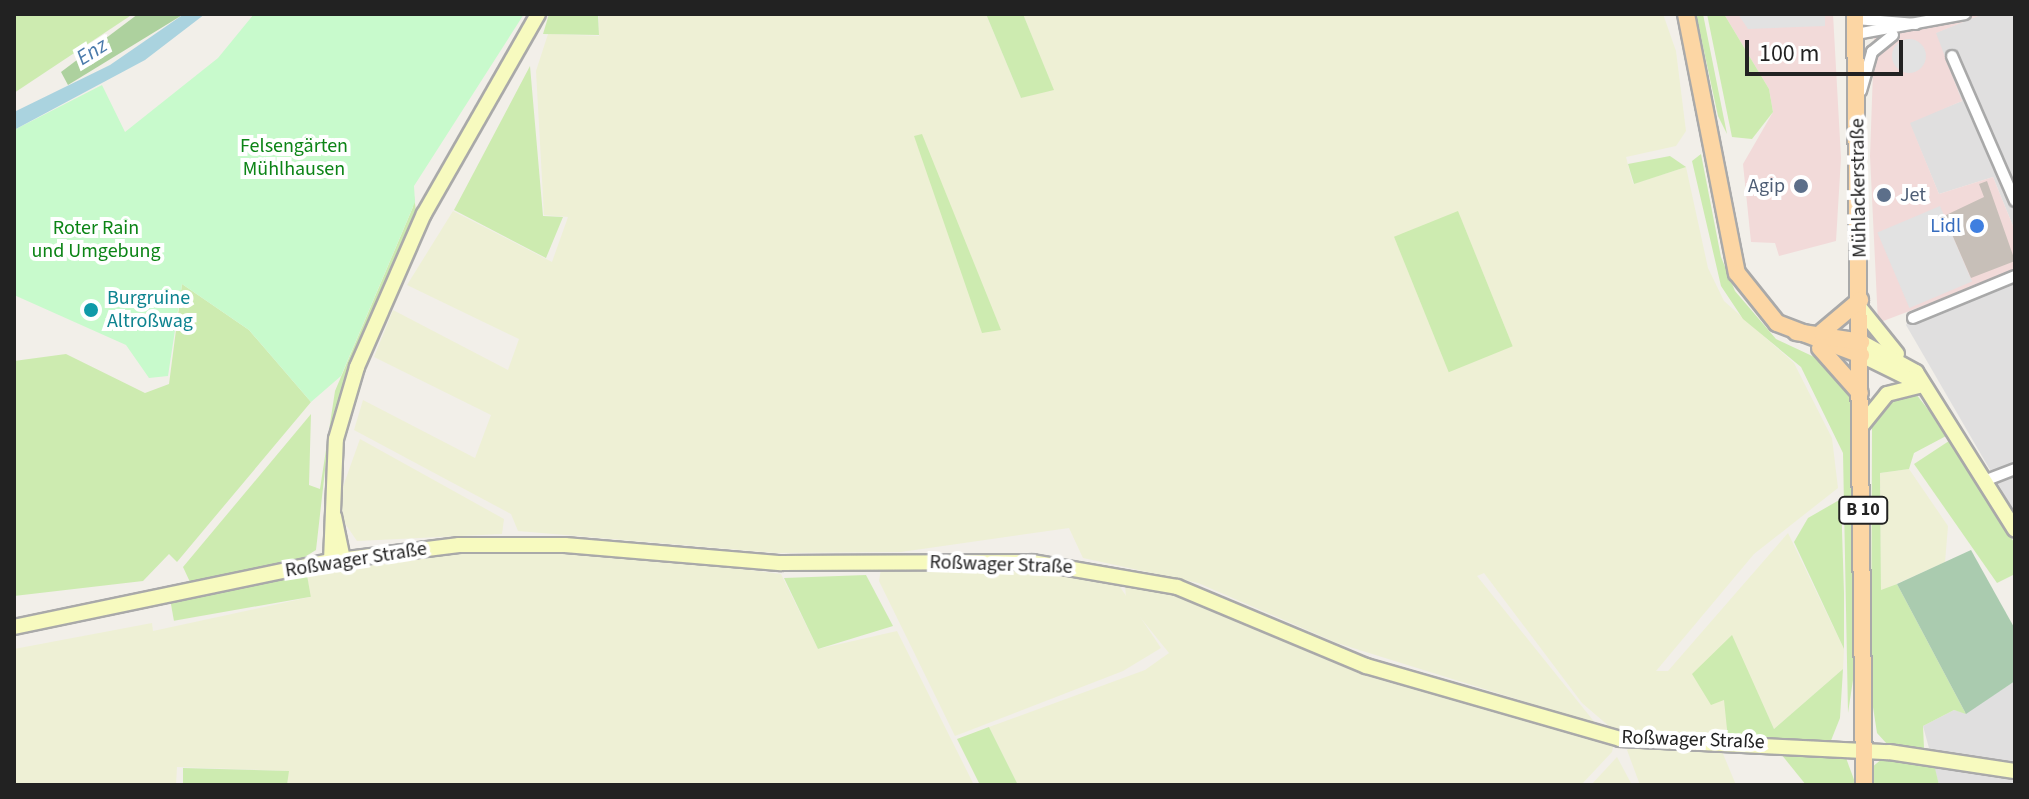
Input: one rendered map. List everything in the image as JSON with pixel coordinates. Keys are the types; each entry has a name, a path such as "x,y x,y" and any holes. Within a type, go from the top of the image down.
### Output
{"main road":[{"path":"1686,14 1727,245 1755,302 1796,332 1861,348"},
{"name":"Mühlackerstraße","path":"1856,23 1861,348"},
{"path":"1818,337 1860,304"},
{"path":"1818,337 1862,396"},
{"name":"B 10","path":"1861,348 1864,785"}],"street":[{"path":"337,560 332,509 336,439 363,352 424,214 538,14"},
{"path":"1858,105 1872,52 1898,32 1916,24 1965,14"},
{"path":"1856,23 1916,24"},
{"path":"1856,23 1898,32"},
{"path":"1952,56 2015,201"},
{"path":"1913,318 2015,276"},
{"path":"1860,304 1923,385 2015,530"},
{"path":"1861,348 1899,358"},
{"path":"1861,348 1923,385"},
{"path":"1862,425 1887,394 1923,385"},
{"path":"1984,481 2015,469"},
{"name":"Roßwager Straße","path":"14,627 337,560 511,543 781,563 1075,567 1177,587 1366,666 1606,736 1864,751 2015,771"}],"shaded area":[{"path":"1724,14 1833,14 1841,158 1836,241 1779,256 1775,243 1751,242 1743,164 1773,112 1769,89"},
{"path":"1738,14 1825,14 1825,26 1748,29"},
{"path":"1875,14 1983,14 1936,33 1962,101 1910,123 1939,194 1993,177 2015,231 2015,271 1878,323 1870,156"},
{"path":"1983,14 2015,14 2015,231 1993,177 1939,194 1909,122 1962,101 1935,33"},
{"path":"1909,39 1921,44 1926,56 1921,68 1909,73 1897,68 1892,56 1897,44"},
{"path":"1940,206 1972,281 1909,308 1877,233"},
{"path":"2015,271 2015,513 1906,325 1913,312"},
{"path":"2015,681 2015,785 1939,785 1923,726 1954,710 1966,713"}],"green space":[{"path":"14,14 133,14 14,93"},
{"path":"138,14 184,14 68,85 61,72"},
{"name":"Felsengärten Mühlhausen","path":"254,14 524,14 414,186 415,202 341,376 311,402 249,330 182,284 168,376 149,378 126,345 14,295 14,130 102,85 125,132 218,58"},
{"path":"549,14 598,14 599,35 543,34"},
{"path":"599,14 986,14 1021,98 1053,89 1023,14 1663,14 1676,51 1686,131 1676,146 1626,157 1633,184 1686,167 1708,268 1724,301 1794,363 1832,438 1838,488 1754,554 1656,671 1668,671 1788,533 1844,649 1843,669 1774,729 1731,636 1728,739 1617,733 1582,703 1484,573 1477,576 1596,724 1337,643 1198,583 1083,558 1069,528 901,552 776,553 518,531 511,514 354,430 363,400 475,458 491,415 374,357 393,310 508,370 519,339 407,285 453,211 552,262 568,217 544,215 536,71 548,34 599,36"},
{"path":"986,14 1023,14 1054,90 1021,98"},
{"path":"1696,14 1703,14 1727,134 1718,116"},
{"path":"1707,14 1724,14 1769,89 1773,112 1752,139 1732,137"},
{"path":"530,66 543,216 563,217 546,258 454,210"},
{"path":"922,134 1001,330 982,333 914,136"},
{"path":"1701,154 1721,257 1735,291 1776,339 1840,369 1852,397 1856,660 1848,713 1843,453 1801,367 1743,319 1721,286 1692,161"},
{"path":"1670,156 1686,167 1634,184 1628,164"},
{"path":"413,188 416,211 330,426 316,550 298,561 190,582 183,567 311,414 309,485 320,489 335,391 413,207"},
{"path":"1458,211 1513,346 1449,372 1394,237"},
{"path":"182,284 249,330 311,402 177,562 169,554 143,581 14,596 14,361 66,354 145,393 169,384"},
{"path":"1897,394 1916,394 1948,435 1914,453 1909,469 1880,473 1881,590 1897,584 1966,714 1954,710 1923,726 1924,748 1887,744 1877,733 1871,694 1872,427"},
{"path":"360,439 504,519 502,534 357,541 344,522 340,495"},
{"path":"1952,439 2015,544 2015,574 1997,583 1914,464"},
{"path":"1909,469 1948,526 1945,562 1881,591 1880,473"},
{"path":"1841,499 1844,649 1794,542 1808,518"},
{"path":"558,546 781,574 818,649 897,631 974,785 287,785 288,771 177,767 176,785 14,785 14,649 152,623 153,631 310,597 307,575 441,551"},
{"path":"1971,550 2015,629 2015,681 1966,714 1897,584"},
{"path":"986,566 1116,581 1161,648 1123,671 955,736 879,581 881,569"},
{"path":"307,575 311,597 174,621 170,599"},
{"path":"866,575 893,626 818,649 784,578"},
{"path":"1125,583 1193,600 1322,658 1614,744 1612,752 1581,785 1018,785 989,727 1145,670 1169,653 1126,600"},
{"path":"1732,635 1774,729 1843,669 1840,718 1830,743 1728,739 1724,700 1711,705 1692,674"},
{"path":"989,727 1018,785 980,785 957,739"},
{"path":"1632,746 1721,749 1736,785 1640,785 1627,750"},
{"path":"1777,749 1846,758 1856,785 1806,785"},
{"path":"1617,757 1632,785 1591,785"},
{"path":"1883,758 1934,764 1939,785 1871,785 1871,768"},
{"path":"183,768 289,771 287,785 183,785"}],"water":[{"path":"184,14 205,14 145,60 14,130 14,112 110,65"}],"building":[{"name":"Lidl","path":"1987,181 2015,261 1971,278 1944,216 1984,197 1979,184"}],"place":[{"name":"Agip","path":"1801,186"},
{"name":"Jet","path":"1884,195"},
{"name":"Lidl","path":"1977,226"},
{"name":"Burgruine Altroßwag","path":"91,310"}],"water label":[{"name":"Enz","path":"92,52"}],"park label":[{"name":"Roter Rain und Umgebung","path":"96,240"}]}
